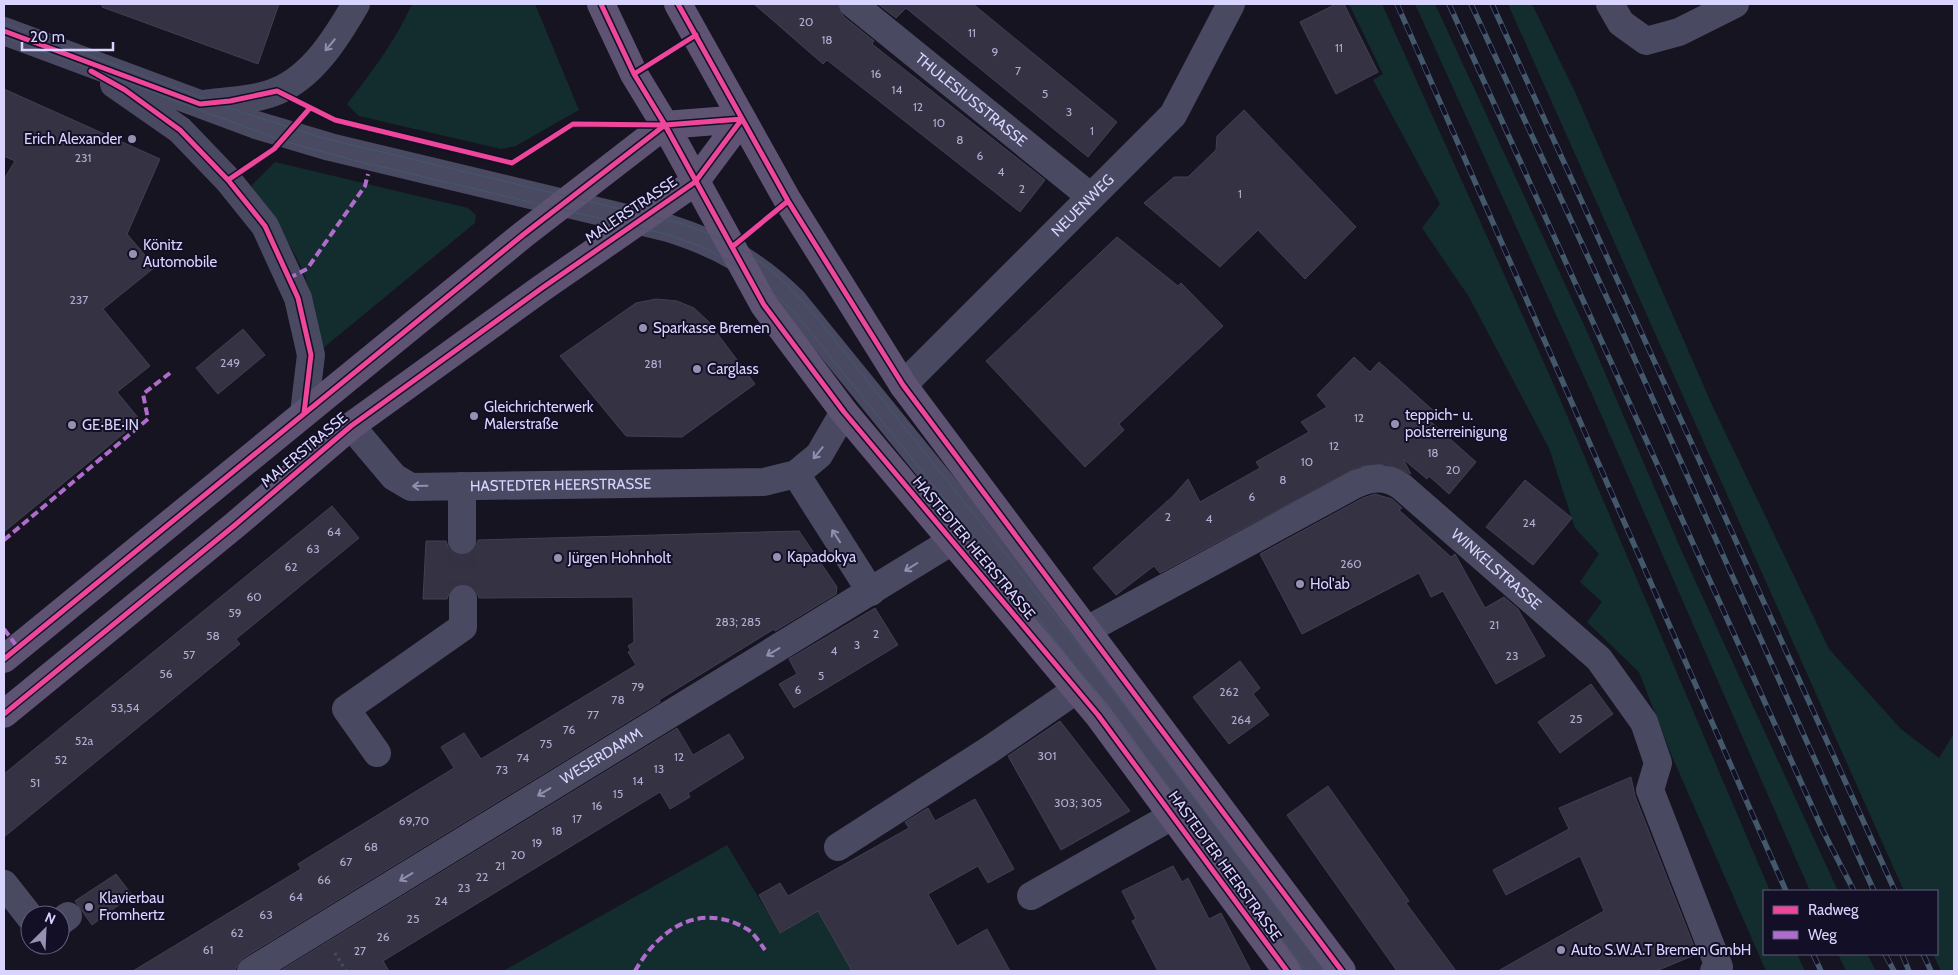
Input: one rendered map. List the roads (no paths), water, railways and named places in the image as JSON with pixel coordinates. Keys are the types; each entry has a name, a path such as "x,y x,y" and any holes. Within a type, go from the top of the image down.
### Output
{"main road":[{"name":"HASTEDTER HEERSTRASSE","path":"601,4 634,74 665,125 764,305 844,412 1076,690 1287,971"},
{"name":"HASTEDTER HEERSTRASSE","path":"678,4 788,201 903,385 1085,631 1342,971"},
{"path":"665,125 742,119"},
{"name":"MALERSTRASSE","path":"4,714 235,525 351,426 638,220 695,182 742,119"},
{"name":"MALERSTRASSE","path":"4,659 304,413 665,125"}],"street":[{"path":"200,104 230,101 277,91 311,68 338,35 356,4"},
{"name":"THULESIUSSTRASSE","path":"852,4 1091,197"},
{"name":"NEUENWEG","path":"903,385 1173,115 1231,4"},
{"path":"1610,4 1622,23 1646,41 1679,32 1734,4"},
{"path":"4,31 256,125 330,147 638,220 701,238 738,256 773,281 794,302 856,378 1084,664 1317,971"},
{"path":"58,52 125,90 180,130 228,180 265,226 298,298 311,355 304,413"},
{"name":"HASTEDTER HEERSTRASSE","path":"351,426 394,477 411,486 764,482 796,474 819,455 844,412"},
{"path":"796,474 871,592"},
{"name":"WINKELSTRASSE","path":"1085,631 1356,484 1376,477 1390,479 1401,486 1599,660 1644,722 1658,764 1650,790 1719,968 1714,971"},
{"path":"462,486 462,540"},
{"name":"WESERDAMM","path":"251,971 952,541"},
{"path":"376,753 346,709 463,627 462,599"},
{"path":"838,847 989,750 1076,690"},
{"path":"1031,896 1172,816"},
{"path":"4,884 21,905"}],"tunnel":[{"path":"462,540 463,599"}],"tram line":[{"path":"4,23 229,108 319,137 679,223 706,233 751,256 787,285 838,344 1083,651 1325,971"},
{"path":"4,37 283,141 357,161 670,235 700,246 751,276 796,314 967,527 1154,768 1306,971"}],"railway":[{"path":"1397,4 1786,890"},
{"path":"1449,4 1824,833 1853,890"},
{"path":"1471,4 1619,324 1874,890"},
{"path":"1492,4 1895,890"},
{"path":"1813,955 1821,971"},
{"path":"1886,955 1894,971"},
{"path":"1902,955 1909,971"},
{"path":"1923,955 1931,971"}],"place":[{"name":"Erich Alexander","path":"132,139"},
{"name":"Könitz Automobile","path":"133,254"},
{"name":"Sparkasse Bremen","path":"643,328"},
{"name":"Carglass","path":"697,369"},
{"name":"Gleichrichterwerk Malerstraße","path":"474,416"},
{"name":"teppich- u. polsterreinigung","path":"1395,424"},
{"name":"GE·BE·IN","path":"72,425"},
{"name":"Kapadokya","path":"777,557"},
{"name":"Jürgen Hohnholt","path":"558,558"},
{"name":"Hol'ab","path":"1300,584"},
{"name":"Klavierbau Fromhertz","path":"89,907"},
{"name":"Auto S.W.A.T Bremen GmbH","path":"1561,950"}]}
